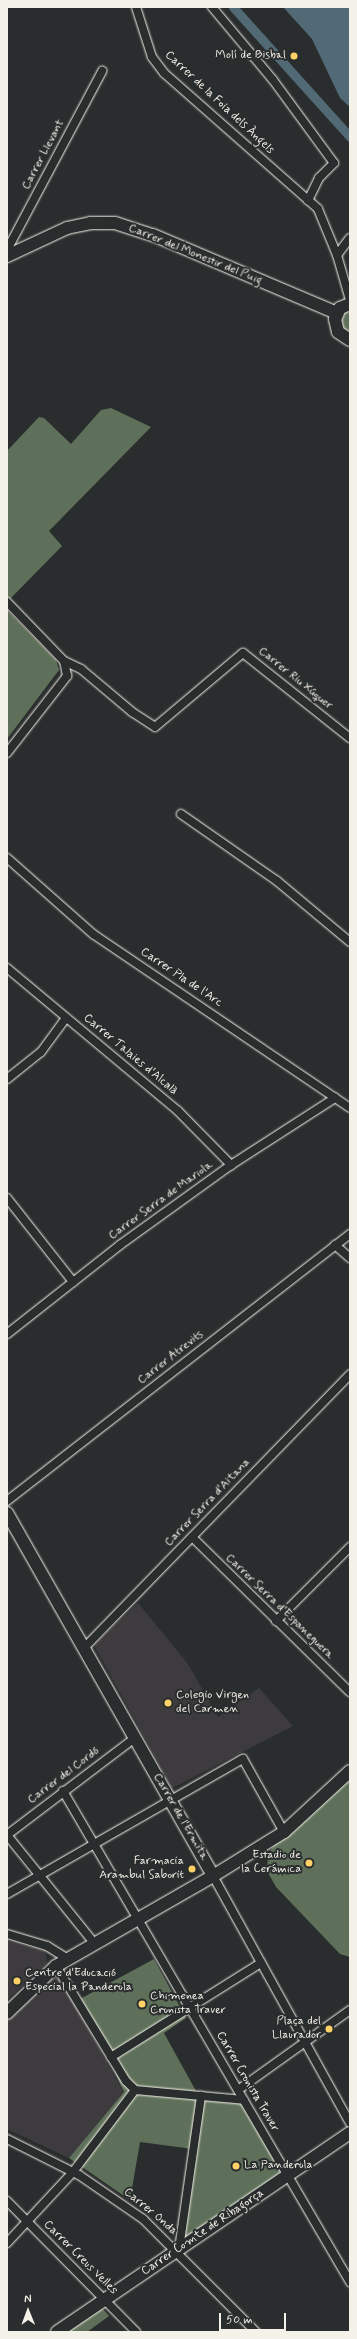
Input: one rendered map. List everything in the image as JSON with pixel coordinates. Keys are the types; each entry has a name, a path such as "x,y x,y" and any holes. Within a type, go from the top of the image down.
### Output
{"street":[{"name":"Carrer de la Foia dels Àngels","path":"136,7 152,57 164,72 318,209 337,255 350,300"},
{"path":"212,7 273,80 334,163 319,178 308,201"},
{"name":"Carrer Llevant","path":"7,250 102,71"},
{"name":"Carrer del Monestir del Puig","path":"7,256 67,228 90,223 114,223 147,232 337,313"},
{"path":"337,255 350,238"},
{"path":"350,304 337,313 335,326 338,332 350,340"},
{"path":"7,602 64,661 67,676 7,753"},
{"name":"Carrer Riu Xúquer","path":"64,661 81,669 132,712 155,727 243,653 350,738"},
{"path":"181,814 277,881 350,942"},
{"name":"Carrer Pla de l'Arc","path":"7,858 93,934 350,1108"},
{"name":"Carrer Talaies d'Alcalà","path":"7,968 178,1111 232,1165"},
{"path":"7,1079 41,1052 66,1018"},
{"name":"Carrer Serra de Mariola","path":"7,1334 73,1282 232,1165 335,1098"},
{"path":"7,1198 73,1282"},
{"name":"Carrer Atrevits","path":"7,1501 350,1234"},
{"path":"335,1245 350,1258"},
{"name":"Carrer Serra d'Aitana","path":"84,1648 350,1374"},
{"name":"Carrer de l'Ermita","path":"7,1513 214,1876 350,2123"},
{"name":"Carrer Serra d'Espaneguera","path":"192,1538 350,1692"},
{"path":"276,1621 350,1547"},
{"name":"Carrer del Cordó","path":"7,1835 135,1738"},
{"path":"7,1894 243,1759 284,1832"},
{"path":"7,2013 56,1966 214,1876 284,1832 350,1771"},
{"name":"Carrer Cronista Traver","path":"64,1791 350,2282"},
{"path":"7,1835 41,1875 95,1944"},
{"path":"7,1934 47,1946 68,1959"},
{"path":"111,2056 261,1962"},
{"path":"56,1966 126,2081 135,2090 244,2100"},
{"path":"238,2090 350,2010"},
{"path":"7,2243 73,2172 135,2090"},
{"path":"178,2250 201,2096"},
{"name":"Carrer Comte de Ribagorça","path":"56,2332 350,2133"},
{"name":"Carrer Onda","path":"7,2139 73,2172 143,2219 178,2250 250,2330"},
{"name":"Carrer Creus Velles","path":"7,2201 136,2332"}],"shaded area":[{"name":"Colegio Virgen del Carmen","path":"138,1603 188,1664 218,1717 259,1688 293,1726 172,1788 94,1645"},
{"name":"Centre d'Educació Especial la Panderola","path":"7,1941 45,1951 47,1963 8,1999"},
{"path":"58,1974 124,2093 69,2158 7,2129 7,2021"}],"green space":[{"path":"350,310 350,333 344,329 341,321 345,313"},
{"path":"111,408 151,427 49,531 62,546 10,599 7,596 7,451 39,417 44,418 71,444 101,410"},
{"path":"7,610 56,660 59,670 7,739"},
{"name":"Estadio de la Cerámica","path":"350,1774 350,1957 340,1954 276,1887 267,1871 268,1854 277,1841"},
{"path":"154,1959 186,2018 164,2033 196,2091 132,2092 244,2100 282,2175 180,2244 193,2149 140,2142 130,2200 69,2158 124,2092 80,1999"},
{"path":"101,2307 109,2316 87,2332 65,2332"}],"water":[{"path":"283,7 350,7 350,107 340,98 312,39"}],"waterway":[{"path":"233,7 350,137"}],"place":[{"name":"Molí de Bisbal","path":"294,56"},
{"name":"Colegio Virgen del Carmen","path":"168,1703"},
{"name":"Estadio de la Cerámica","path":"309,1863"},
{"name":"Farmacia Arambul Saborit","path":"192,1869"},
{"name":"Centre d'Educació Especial la Panderola","path":"17,1981"},
{"name":"Chimenea Cronista Traver","path":"142,2004"},
{"name":"Plaça del Llaurador","path":"329,2029"},
{"name":"La Panderola","path":"236,2166"}]}
